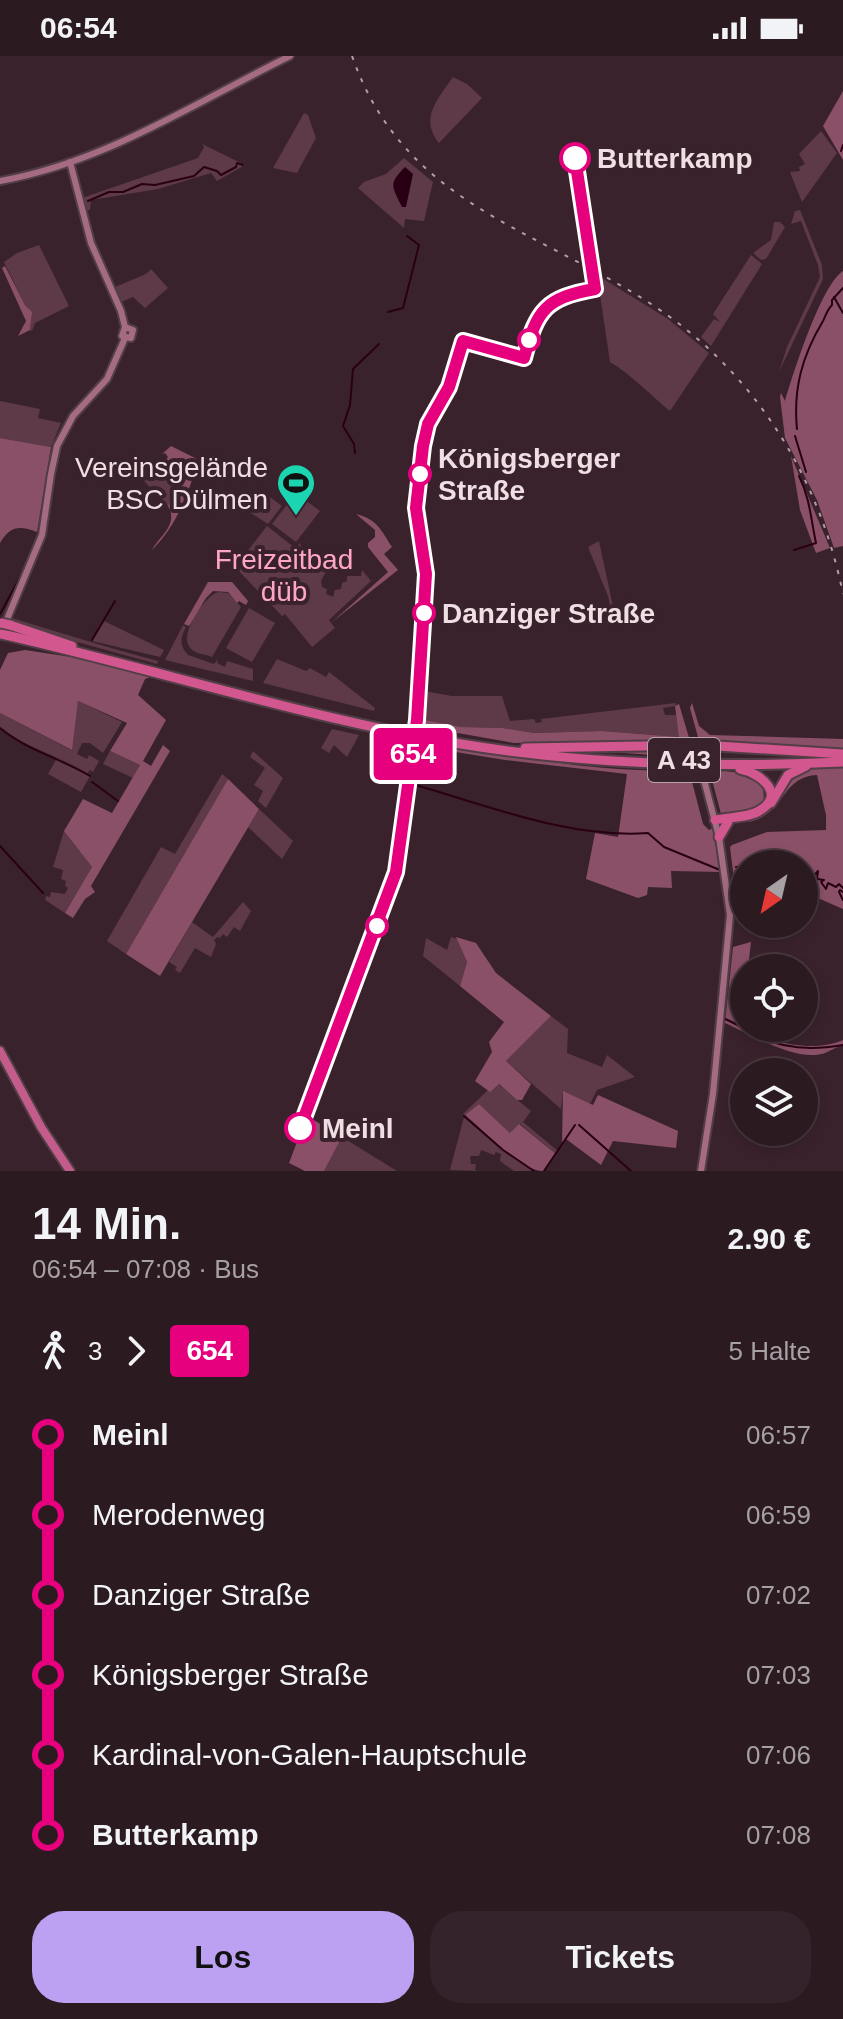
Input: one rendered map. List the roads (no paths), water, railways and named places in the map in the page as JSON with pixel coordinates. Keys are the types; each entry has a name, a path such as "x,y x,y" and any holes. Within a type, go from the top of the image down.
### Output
{"highway":[{"name":"A 43","path":"3,630 320,714 447,741 593,760 709,766 827,762 843,757"},
{"name":"A 43","path":"72,648 342,715 453,738 592,755 683,760 843,757"},
{"path":"525,748 695,748 843,757"},
{"path":"716,822 728,822 763,811 788,775 796,769 827,762"},
{"path":"709,766 754,773 763,778 770,790 768,802 762,809 716,822"},
{"path":"719,837 728,822"},
{"path":"0,1051 41,1127 70,1171"}],"main road":[{"path":"0,181 70,162 132,137 290,56"},
{"path":"3,630 42,535 57,446 73,416 111,372 125,338 119,305 86,227 70,162"},
{"path":"695,748 716,822 730,915 713,1094 701,1171"}],"waterway":[{"path":"841,151 843,145"},
{"path":"88,201 142,184 155,185 194,176 204,167 221,175 236,167 237,163 243,165"},
{"path":"388,312 403,308 419,245 407,236"},
{"path":"797,429 796,400 804,360 832,300 843,288"},
{"path":"834,297 843,313"},
{"path":"355,453 354,444 343,426 350,405 353,369 379,344"},
{"path":"795,436 806,472"},
{"path":"794,550 816,543 808,501 799,476"},
{"path":"0,614 24,570"},
{"path":"92,640 115,601"},
{"path":"0,728 22,743 90,776"},
{"path":"92,782 118,801"},
{"path":"412,784 558,826 588,831 648,833 664,847 720,870"},
{"path":"0,846 43,893"},
{"path":"818,879 824,880 821,882 826,889 828,883 836,887 839,884 843,888"},
{"path":"843,892 839,892 843,900"},
{"path":"305,1110 377,922"},
{"path":"725,1019 760,1037 790,1047 843,1045"},
{"path":"464,1116 503,1150 534,1171"},
{"path":"544,1171 575,1125"},
{"path":"579,1125 631,1171"}],"railway":[{"path":"352,56 375,106 404,146 438,179 477,207 651,304 721,360 750,393 799,467 832,550 843,594"}],"place":[{"name":"Butterkamp","path":"575,158"},
{"name":"Königsberger Straße","path":"420,474"},
{"name":"Vereinsgelände BSC Dülmen","path":"296,517"},
{"name":"Danziger Straße","path":"424,613"},
{"name":"Meinl","path":"300,1128"}],"park label":[{"name":"Freizeitbad düb","path":"284,575"}]}
